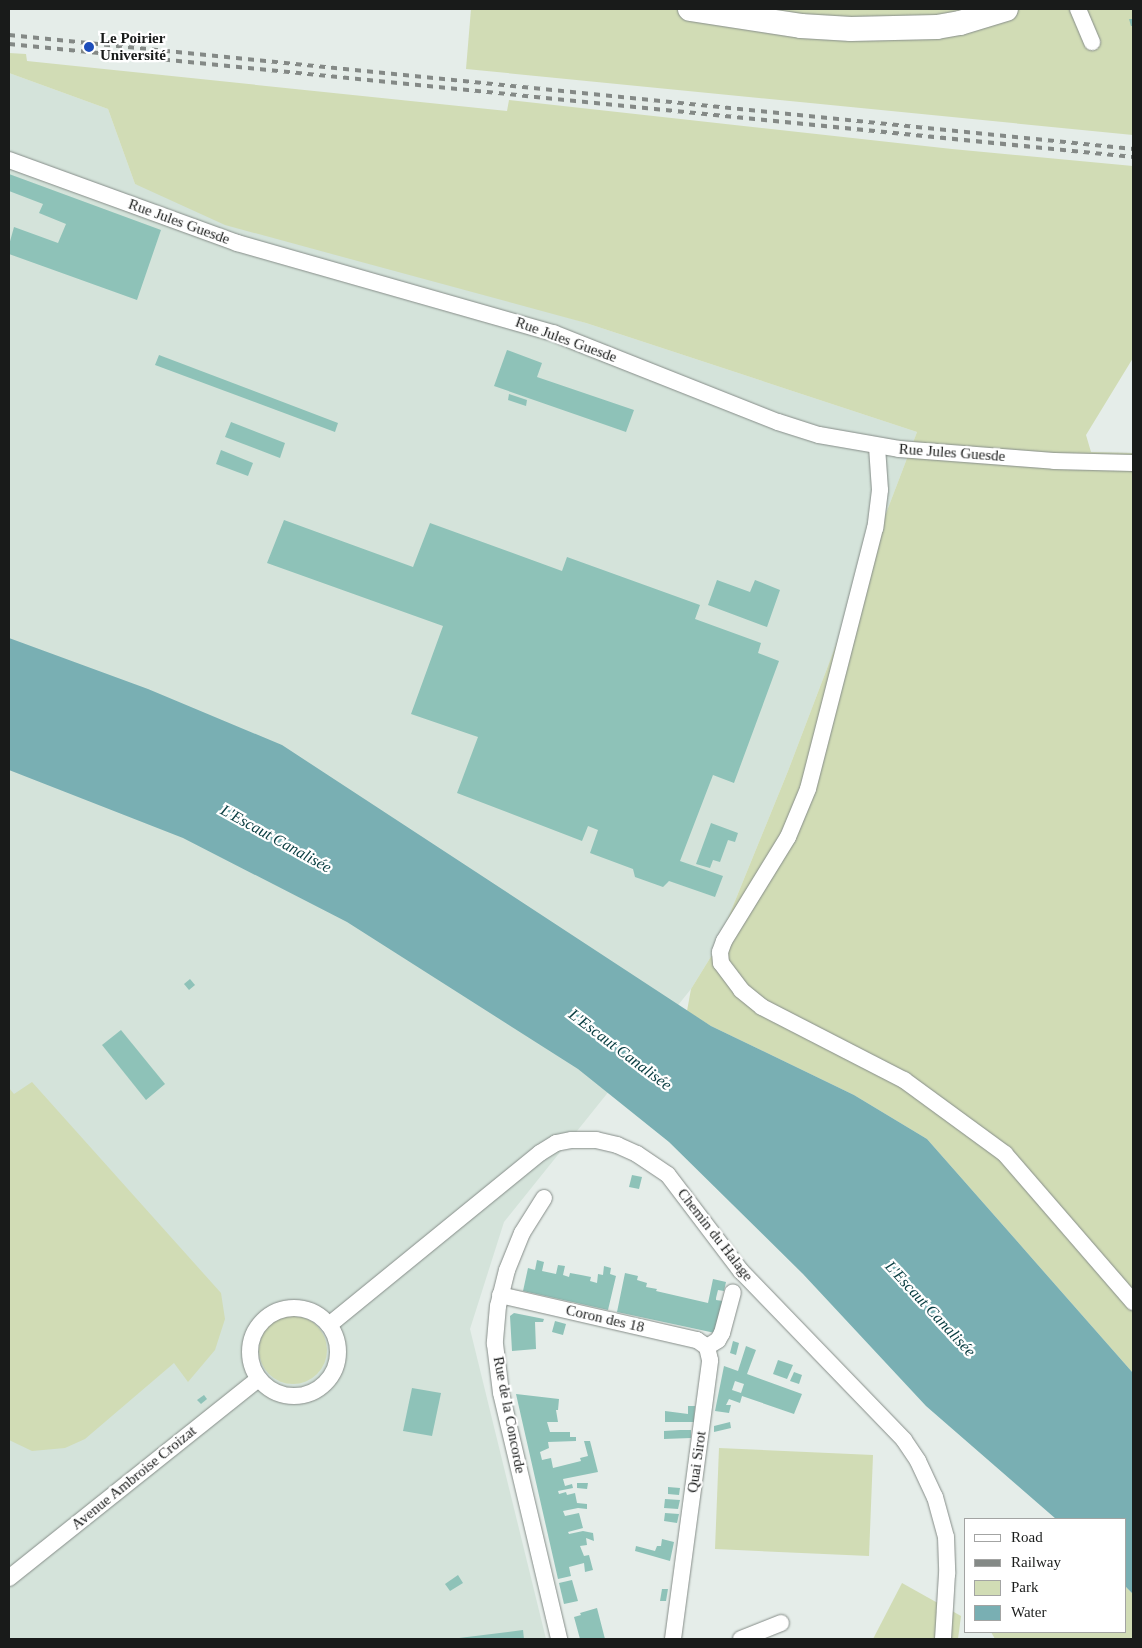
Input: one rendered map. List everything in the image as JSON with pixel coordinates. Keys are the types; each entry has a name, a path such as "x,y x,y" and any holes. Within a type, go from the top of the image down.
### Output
{"street":[{"path":"690,9 801,26 893,28 943,26 1006,9"},
{"path":"893,28 961,9"},
{"path":"1078,9 1092,42"},
{"name":"Rue Jules Guesde","path":"9,160 237,243 553,333 792,427 876,447 1054,461 1133,463"},
{"path":"876,447 880,490 874,528 808,788 788,837 724,941 720,952 721,964 741,990 762,1007 904,1080 1006,1154 1133,1302"},
{"name":"Chemin du Halage","path":"329,1325 540,1153 556,1143 572,1140 596,1140 617,1145 637,1154 668,1175 742,1271 904,1440 918,1461 935,1497 946,1537 947,1574 943,1639"},
{"name":"Rue de la Concorde","path":"544,1198 518,1242 500,1295 495,1344 499,1382 559,1639"},
{"path":"707,1347 718,1340 722,1333 733,1292"},
{"name":"Coron des 18","path":"500,1295 697,1340 707,1347"},
{"path":"284,1308 296,1308 314,1313 329,1325 337,1342 338,1354 333,1372 321,1386 305,1394 288,1396 272,1390 258,1379 250,1362 250,1349 255,1331 267,1317 284,1308"},
{"name":"Quai Sirot","path":"673,1639 710,1360 707,1347"},
{"name":"Avenue Ambroise Croizat","path":"9,1578 258,1379"},
{"path":"741,1639 781,1623"}],"shaded area":[{"path":"9,73 108,109 135,184 586,323 917,432 788,771 715,950 691,989 504,1222 470,1329 546,1639 9,1639"}],"green space":[{"path":"471,9 1133,9 1133,135 466,69"},
{"path":"9,53 26,54 27,61 507,111 509,100 952,149 1133,166 1133,358 1086,435 1091,452 1133,453 1133,1373 927,1139 854,1095 711,1026 687,1011 691,989 715,950 788,771 917,432 586,323 225,225 135,184 108,109 9,73"},
{"path":"32,1082 221,1293 225,1319 215,1350 188,1382 174,1363 85,1439 65,1448 32,1451 9,1440 9,1088 14,1094"},
{"path":"293,1316 306,1319 317,1326 324,1337 327,1350 324,1363 317,1374 306,1381 293,1384 280,1381 269,1374 262,1363 259,1350 262,1337 269,1326 280,1319"},
{"path":"719,1448 873,1455 869,1556 715,1549"},
{"path":"902,1583 961,1616 958,1639 873,1639"},
{"path":"1127,1588 1133,1594 1133,1639 995,1639 992,1633 1127,1633"}],"water":[{"name":"L'Escaut Canalisée","path":"9,638 148,689 282,745 711,1026 854,1095 927,1139 1133,1373 1133,1594 1127,1588 1127,1518 1055,1518 926,1406 803,1274 669,1142 578,1069 347,922 183,838 9,770"}],"building":[{"path":"1129,19 1133,19 1133,26 1131,26"},
{"path":"9,174 161,230 137,300 9,254 9,245 14,227 58,243 66,224 39,213 43,204 9,191"},
{"path":"507,350 542,363 537,377 634,410 626,432 494,386"},
{"path":"159,355 338,423 335,432 155,365"},
{"path":"509,394 527,400 526,406 508,400"},
{"path":"231,422 285,443 280,458 225,437"},
{"path":"221,450 253,463 248,476 216,464"},
{"path":"284,520 413,567 430,523 562,571 567,557 700,605 695,619 761,643 758,653 779,661 734,783 713,775 680,861 723,876 715,897 669,881 663,887 635,877 633,869 590,853 598,830 588,826 582,841 457,793 478,737 411,714 443,626 267,563"},
{"path":"717,580 750,592 755,580 780,590 767,627 708,605"},
{"path":"711,823 738,833 735,842 728,840 720,862 713,860 710,868 696,864"},
{"path":"190,979 195,985 189,990 184,984"},
{"path":"121,1030 165,1084 146,1100 102,1045"},
{"path":"632,1175 642,1177 639,1189 629,1187"},
{"path":"537,1260 544,1262 542,1271 556,1274 558,1265 565,1266 563,1275 569,1277 570,1273 591,1277 590,1281 597,1283 598,1274 603,1275 604,1266 611,1268 610,1274 616,1276 608,1310 523,1291 528,1268 535,1270"},
{"path":"625,1273 638,1276 637,1280 647,1283 646,1287 657,1289 656,1291 708,1303 713,1279 726,1282 724,1291 718,1290 716,1298 716,1300 723,1301 715,1333 617,1312"},
{"path":"514,1313 544,1319 543,1322 535,1322 536,1349 512,1351 510,1316"},
{"path":"555,1321 566,1324 563,1335 552,1332"},
{"path":"733,1341 739,1343 736,1355 730,1353"},
{"path":"746,1346 756,1350 747,1374 802,1394 794,1414 742,1396 740,1403 729,1399 726,1405 731,1405 729,1413 715,1411 724,1366 738,1371","holes":["735,1381 744,1384 741,1393 732,1390"]},
{"path":"778,1360 793,1365 787,1379 773,1374"},
{"path":"794,1372 802,1375 799,1384 790,1381"},
{"path":"412,1388 441,1393 432,1436 403,1431"},
{"path":"516,1394 559,1399 558,1410 556,1410 558,1422 547,1422 550,1432 570,1432 570,1437 576,1437 576,1441 548,1442 549,1448 540,1452 542,1460 551,1458 553,1468 581,1461 580,1458 588,1456 584,1441 590,1441 598,1472 563,1479 565,1486 572,1484 573,1488 558,1491 559,1494 566,1492 567,1495 575,1493 577,1503 587,1504 587,1509 578,1508 563,1511 565,1516 579,1513 583,1528 568,1532 569,1534 583,1531 593,1533 594,1541 586,1538 587,1545 580,1546 584,1556 589,1555 593,1570 585,1572 584,1563 569,1567 571,1576 558,1579"},
{"path":"204,1395 207,1399 201,1404 197,1400"},
{"path":"688,1406 695,1406 694,1422 665,1422 665,1411 688,1414"},
{"path":"730,1422 731,1428 714,1432 714,1426"},
{"path":"691,1430 691,1438 664,1439 664,1431"},
{"path":"577,1483 588,1483 587,1489 577,1488"},
{"path":"668,1487 680,1488 679,1495 668,1494"},
{"path":"665,1499 680,1500 678,1509 664,1508"},
{"path":"665,1513 679,1514 677,1523 664,1521"},
{"path":"662,1539 674,1542 670,1561 635,1551 636,1546 655,1551 657,1546 661,1546"},
{"path":"458,1575 463,1583 450,1591 445,1584"},
{"path":"572,1580 578,1601 564,1604 559,1583"},
{"path":"662,1589 668,1589 666,1601 660,1601"},
{"path":"597,1608 605,1639 580,1639 574,1617 581,1615 580,1613"},
{"path":"523,1630 524,1639 459,1639 459,1638"}],"railway":[{"path":"9,35 1133,149"},
{"path":"9,44 1133,157"}],"place":[{"name":"Le Poirier Université","path":"89,47"}]}
